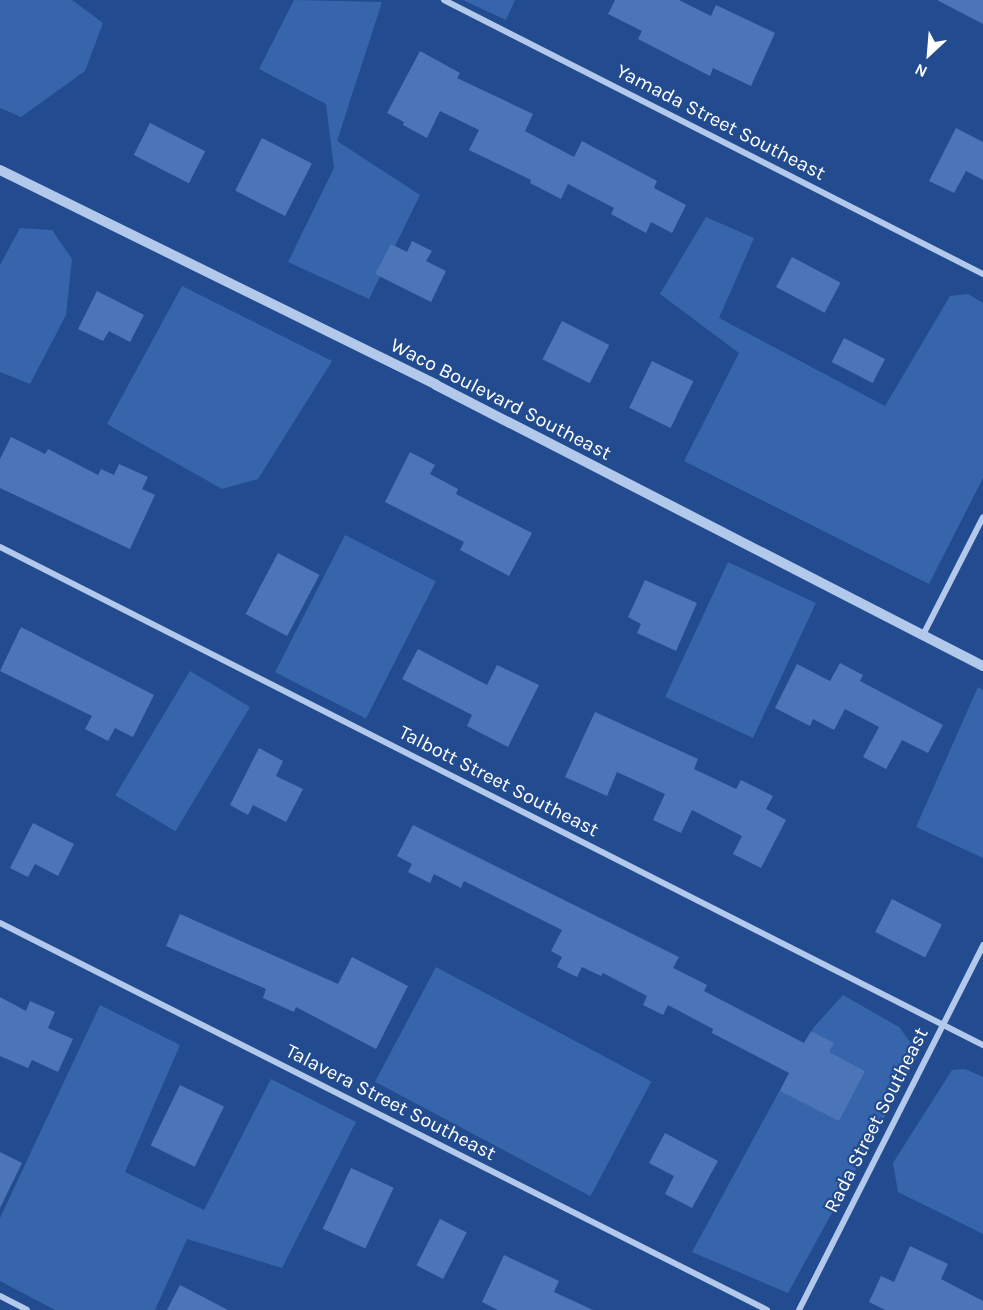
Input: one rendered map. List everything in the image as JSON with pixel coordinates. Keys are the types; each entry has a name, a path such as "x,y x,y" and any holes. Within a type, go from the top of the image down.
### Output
{"street":[{"name":"Yamada Street Southeast","path":"444,0 983,273"},
{"name":"Waco Boulevard Southeast","path":"0,170 436,385 983,666"},
{"path":"923,635 983,517"},
{"name":"Talbott Street Southeast","path":"0,547 983,1045"},
{"name":"Talavera Street Southeast","path":"0,923 767,1310"},
{"name":"Rada Street Southeast","path":"799,1310 983,945"},
{"path":"0,1296 27,1310"}],"shaded area":[{"path":"0,0 72,0 103,23 85,71 21,117 0,108"},
{"path":"294,0 382,2 337,141 420,195 369,299 288,262 334,168 326,104 259,69"},
{"path":"463,0 515,0 506,20"},
{"path":"706,217 754,238 719,318 885,406 950,296 968,294 983,303 983,478 929,584 684,461 739,353 660,294"},
{"path":"20,228 52,230 72,259 66,315 30,384 0,372 0,265"},
{"path":"182,286 332,361 258,479 222,489 107,424"},
{"path":"345,535 436,581 366,719 275,672"},
{"path":"728,562 816,603 753,738 665,697"},
{"path":"190,671 250,707 175,831 115,795"},
{"path":"978,687 983,690 983,858 916,827"},
{"path":"436,967 651,1082 590,1196 375,1082"},
{"path":"843,995 899,1027 919,1054 788,1293 692,1252 814,1027"},
{"path":"100,1005 180,1045 125,1172 204,1210 271,1079 356,1122 282,1268 187,1239 155,1310 55,1310 0,1281 0,1218"},
{"path":"965,1069 983,1077 983,1234 898,1192 893,1163 952,1070"}],"building":[{"path":"615,0 679,0 711,16 716,5 775,33 751,86 713,68 710,76 638,39 642,31 608,14"},
{"path":"937,0 983,0 983,24"},
{"path":"420,51 460,73 457,78 533,114 525,131 574,157 582,141 657,181 654,188 686,205 672,233 651,222 646,233 611,214 614,208 568,184 561,199 530,183 531,180 469,150 479,130 440,111 427,138 403,125 404,122 387,113"},
{"path":"150,123 205,151 189,183 134,155"},
{"path":"956,128 983,142 983,180 966,171 954,193 929,181"},
{"path":"262,138 312,163 285,216 235,191"},
{"path":"412,241 432,251 426,261 446,271 431,302 375,274 391,244 407,252"},
{"path":"792,257 841,283 825,313 776,287"},
{"path":"97,291 144,315 130,342 109,331 103,341 78,329"},
{"path":"562,321 609,345 590,383 542,359"},
{"path":"844,338 885,359 873,383 832,362"},
{"path":"652,361 693,381 671,428 629,408"},
{"path":"11,437 45,454 48,449 98,475 101,469 114,475 119,464 148,477 142,489 155,495 130,549 0,488 0,459"},
{"path":"410,452 435,465 430,474 458,489 456,494 532,533 509,576 460,550 464,542 385,502"},
{"path":"278,553 319,575 287,636 246,614"},
{"path":"645,580 697,603 676,651 637,633 641,624 628,617"},
{"path":"21,627 154,695 133,737 115,728 108,741 85,729 92,716 0,671"},
{"path":"418,649 487,685 497,665 539,685 508,747 467,726 472,715 402,679"},
{"path":"840,663 863,675 860,681 943,725 928,753 902,740 886,769 863,757 879,727 845,709 834,730 813,719 810,726 775,708 797,664 830,681"},
{"path":"595,712 698,759 694,769 736,789 741,780 773,796 766,809 786,820 761,868 733,854 742,836 692,810 681,833 653,820 665,794 617,772 607,796 565,777"},
{"path":"259,748 283,761 276,776 303,789 286,822 253,805 248,815 230,805"},
{"path":"33,823 74,844 58,876 35,864 28,877 10,868"},
{"path":"413,825 679,957 673,968 707,985 704,991 804,1043 811,1031 834,1043 829,1052 865,1071 839,1121 780,1091 789,1073 712,1033 713,1029 668,1005 663,1015 643,1005 647,996 603,973 601,976 582,967 577,977 557,967 562,957 551,951 562,930 464,881 461,888 434,874 430,883 408,872 412,864 397,856"},
{"path":"892,899 942,924 925,957 875,932"},
{"path":"180,914 338,984 352,957 408,986 376,1049 296,1007 294,1012 263,998 266,989 166,946"},
{"path":"0,997 26,1011 30,1001 55,1012 48,1028 73,1039 58,1072 32,1060 28,1068 0,1056"},
{"path":"180,1085 224,1106 195,1167 151,1145"},
{"path":"665,1133 718,1161 692,1208 665,1194 674,1176 649,1163"},
{"path":"0,1152 22,1163 0,1208"},
{"path":"351,1168 394,1188 365,1249 323,1229"},
{"path":"440,1219 467,1233 443,1279 416,1265"},
{"path":"910,1246 948,1264 941,1279 983,1301 983,1310 885,1310 869,1302 881,1276 894,1282"},
{"path":"504,1255 559,1281 554,1292 593,1310 498,1310 482,1302"},
{"path":"180,1285 228,1310 167,1310"}]}
